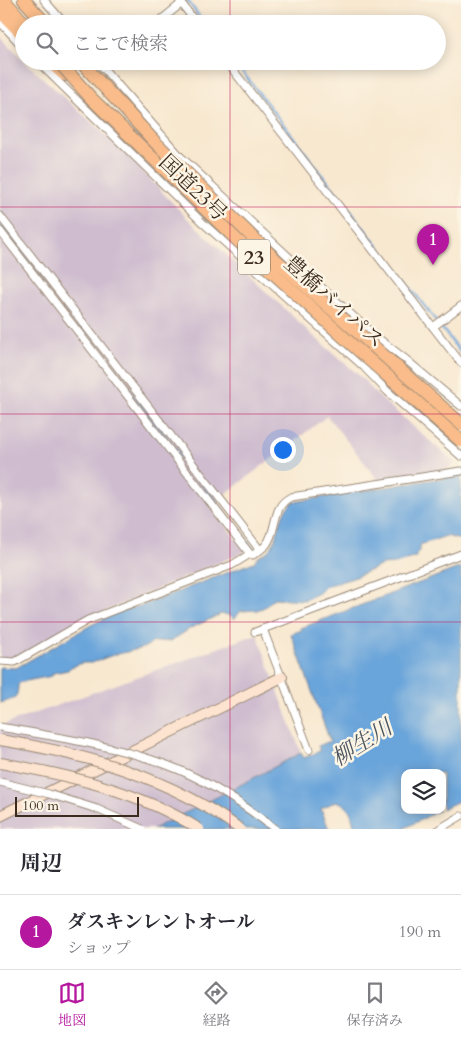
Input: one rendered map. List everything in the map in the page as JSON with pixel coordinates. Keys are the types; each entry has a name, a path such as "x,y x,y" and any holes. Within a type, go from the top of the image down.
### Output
{"highway":[{"path":"4,0 17,15"},
{"path":"24,0 38,15"},
{"path":"33,0 44,15"},
{"path":"0,11 15,27"},
{"name":"23","path":"60,70 91,98"},
{"name":"豊橋バイパス","path":"66,70 91,98 284,284 461,441"},
{"name":"豊橋バイパス","path":"88,70 155,142 274,258 461,424"}],"street":[{"path":"44,0 57,15"},
{"path":"166,15 180,2 191,15"},
{"path":"0,22 15,38"},
{"name":"国道23号","path":"46,70 203,223 461,456"},
{"path":"105,70 180,156 374,335 461,406"},
{"path":"233,70 461,364"},
{"path":"142,163 165,139"},
{"path":"1,219 207,483 256,553"},
{"path":"0,231 200,489 256,553"},
{"path":"44,288 50,282"},
{"path":"312,320 332,297"},
{"path":"62,311 69,305"},
{"path":"433,327 461,306"},
{"path":"140,412 147,406"},
{"path":"164,443 171,437"},
{"path":"0,662 15,662 88,620 232,565 256,553 269,540 280,506 291,497 461,471"},
{"path":"200,489 207,483"},
{"path":"255,632 461,554"},
{"path":"264,628 309,750"},
{"path":"0,816 282,677"},
{"path":"0,727 95,745 167,765 209,784 244,805 275,829"},
{"path":"0,740 77,755 154,780 189,796 222,815 240,829"},
{"path":"0,763 61,774 108,786 176,815 199,829"},
{"path":"0,782 49,794 97,810 142,829"},
{"path":"439,829 461,816"}],"shaded area":[{"path":"0,35 15,51 15,70 34,70 120,148 188,219 319,341 362,378 378,396 455,463 444,472 379,481 327,416 210,506 246,551 87,619 14,660 0,659"},
{"path":"257,634 301,753 153,829 0,829 0,726"}],"water":[{"path":"461,475 461,540 446,536 420,545 420,550 416,557 396,564 382,565 353,578 326,586 319,593 304,600 274,598 265,607 257,610 241,611 234,619 230,615 221,614 191,628 171,641 154,642 143,648 110,656 92,663 82,663 68,670 53,673 52,676 21,682 18,685 17,694 14,698 0,703 0,667 16,668 91,625 118,612 144,605 254,562 272,546 282,517 288,506 293,502"},
{"name":"柳生川","path":"461,567 461,800 446,807 446,769 401,769 401,814 432,814 403,829 355,829 348,808 336,801 321,809 329,829 153,829 301,753 304,758 320,751 318,746 330,741 291,634 302,630 301,628"}],"waterway":[{"path":"187,0 198,15"},
{"path":"241,70 461,353"},
{"path":"0,223 255,552"}],"place":[{"name":"ダスキンレントオール","path":"433,265"}]}
